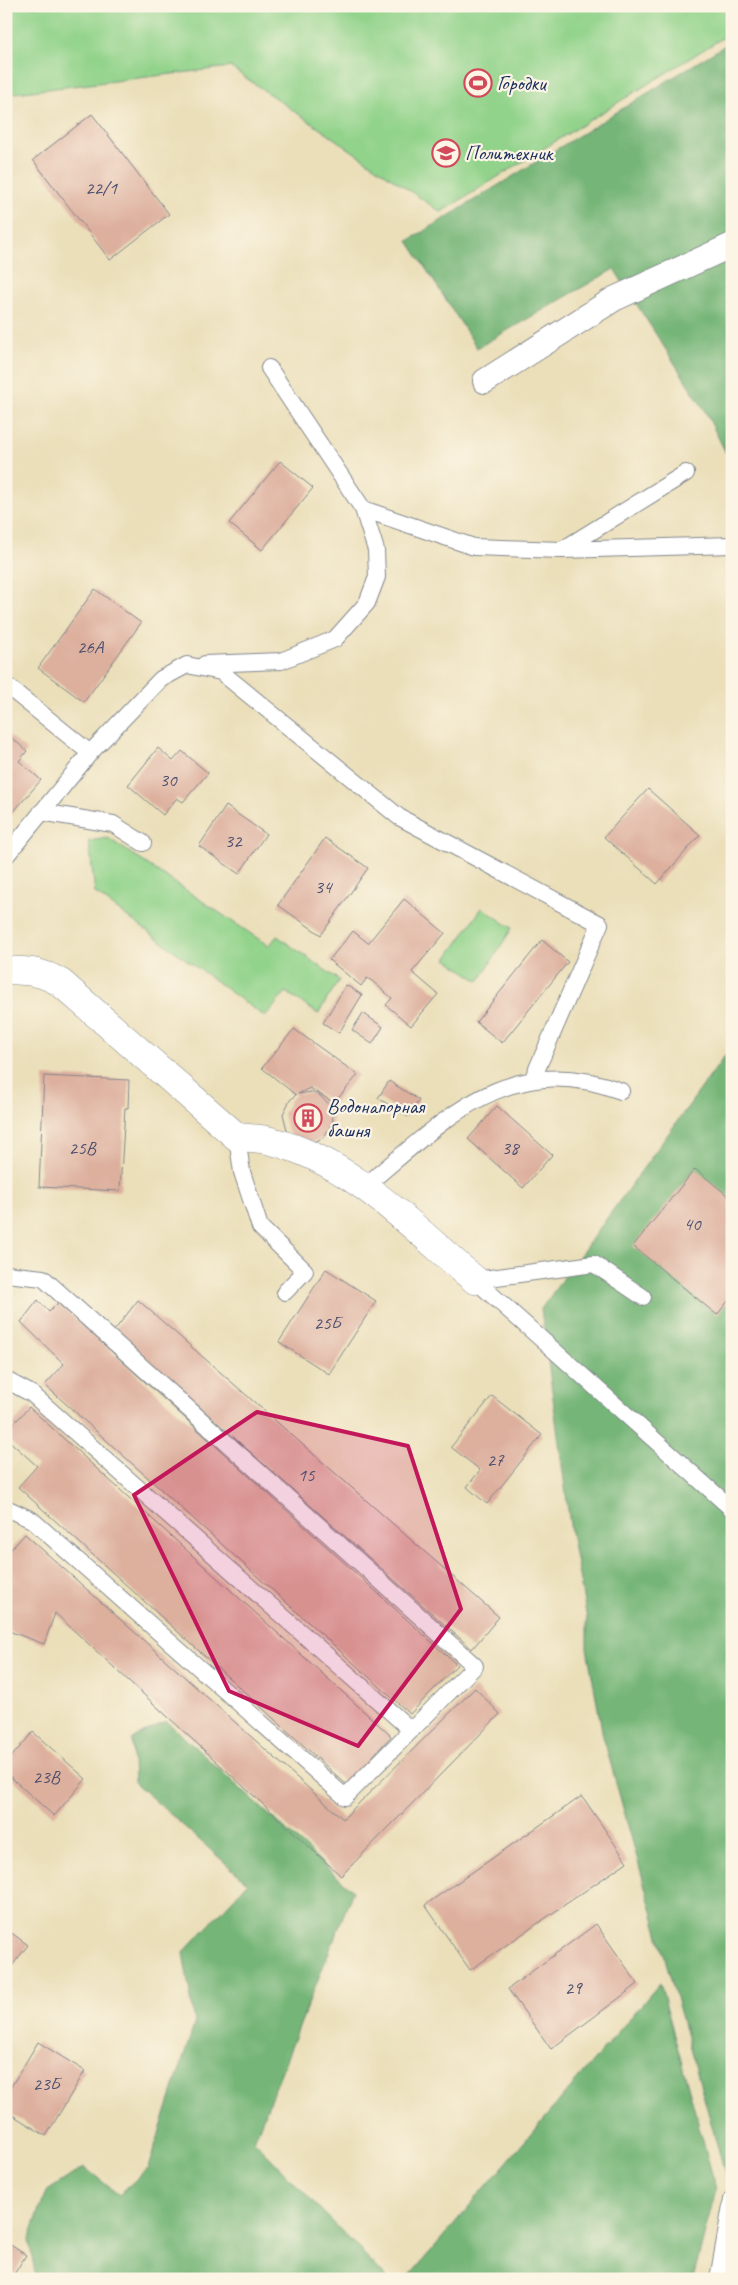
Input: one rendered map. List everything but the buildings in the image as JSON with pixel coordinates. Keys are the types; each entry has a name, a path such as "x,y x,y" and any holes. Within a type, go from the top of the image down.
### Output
{"street":[{"path":"485,381 614,299 732,245"},
{"path":"6,970 34,971 46,974 61,983 237,1137 270,1141 299,1150 331,1165 365,1186 475,1280"}],"lane":[{"path":"6,856 90,753 161,679 188,665 281,660 335,639 366,603 377,577 376,550 363,509 269,368"},
{"path":"562,550 686,473"},
{"path":"363,509 474,547 562,550 732,545"},
{"path":"188,665 221,672 399,818 600,924 533,1078"},
{"path":"6,685 90,753"},
{"path":"41,812 113,824 143,843"},
{"path":"365,1186 457,1110 496,1090 533,1078 599,1083 621,1091"},
{"path":"237,1137 242,1172 260,1226 304,1271 285,1292"},
{"path":"475,1280 594,1264 643,1297"},
{"path":"6,1274 43,1278 475,1666 345,1797 32,1520 6,1508"},
{"path":"475,1280 732,1509"},
{"path":"6,1380 32,1394 412,1730"},
{"path":"718,2279 732,2200"}],"highlighted area":[{"path":"257,1412 408,1446 461,1609 358,1746 229,1691 134,1495"}],"green space":[{"name":"Политехник","path":"6,6 732,6 732,32 441,212 230,67 6,94"},
{"path":"732,41 732,465 704,409 614,269 477,348 408,241"},
{"path":"108,838 269,946 277,936 339,980 318,1014 286,992 265,1017 95,893 89,841"},
{"path":"482,908 512,928 479,981 446,959"},
{"path":"732,1046 732,2198 603,1736 587,1648 587,1619 571,1532 541,1309"},
{"path":"166,1721 353,1891 254,2141 388,2279 36,2279 29,2240 46,2192 84,2167 119,2195 148,2168 195,2022 183,1953 248,1883 134,1782 132,1739"},
{"path":"660,1983 716,2189 693,2279 407,2279"}],"place":[{"name":"Городки","path":"478,83"},
{"name":"Политехник","path":"446,153"},
{"name":"Водонапорная башня","path":"308,1118"}]}
